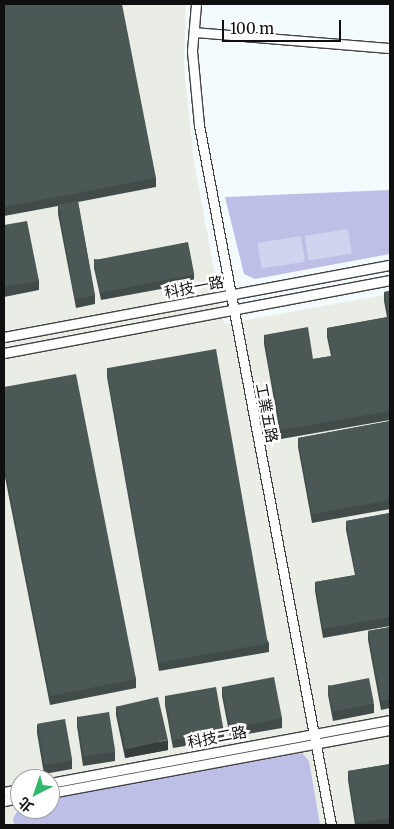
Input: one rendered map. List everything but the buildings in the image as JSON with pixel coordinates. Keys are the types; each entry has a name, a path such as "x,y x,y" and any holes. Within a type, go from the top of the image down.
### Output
{"street":[{"name":"工業五路","path":"196,4 192,51 199,125 331,825"},
{"path":"194,32 390,48"},
{"name":"科技一路","path":"4,337 390,264"},
{"name":"科技一路","path":"4,352 390,280"},
{"name":"科技二路","path":"60,781 390,720"},
{"name":"科技二路","path":"60,791 390,730"}],"shaded area":[{"path":"4,4 186,4 184,66 194,161 224,324 390,294 390,825 4,825"},
{"path":"390,190 390,254 255,279 244,274 225,197"},
{"path":"348,229 352,254 308,261 305,236"},
{"path":"301,236 305,262 262,269 258,243"},
{"path":"302,753 309,761 320,825 14,825 13,819 60,819 60,796"}]}
